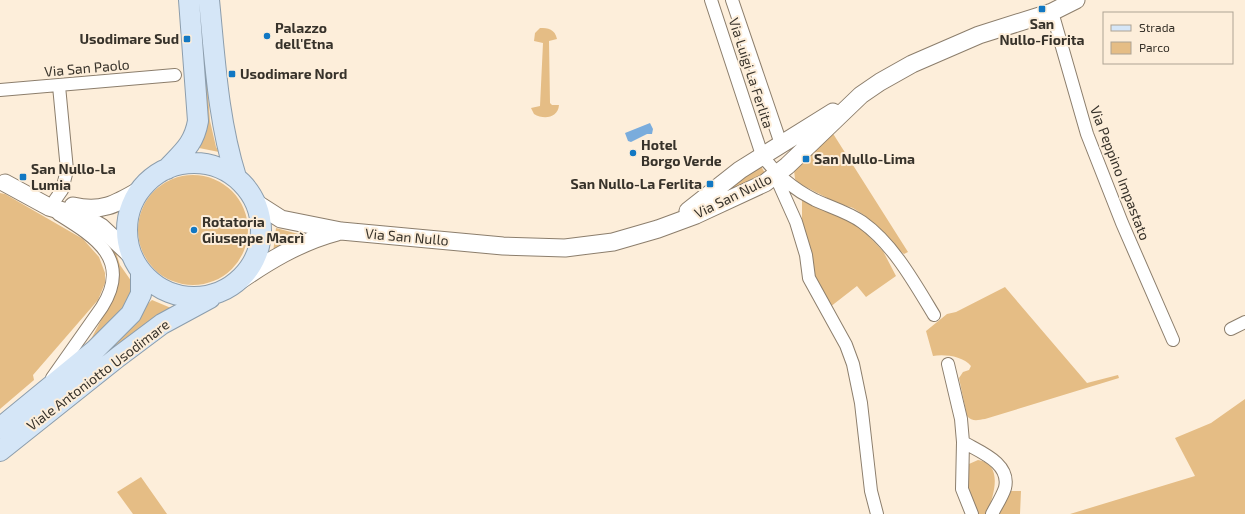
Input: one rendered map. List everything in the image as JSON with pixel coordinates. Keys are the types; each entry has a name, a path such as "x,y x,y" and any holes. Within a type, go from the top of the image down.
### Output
{"main road":[{"path":"167,169 190,145 196,135 198,121 189,0"},
{"path":"209,0 220,112 236,177"},
{"name":"Via San Nullo","path":"341,231 493,245 565,248 613,242 696,215 765,183 777,174 806,137 861,95 880,82 912,64 979,35 1052,12 1076,0"},
{"path":"674,222 740,170 762,155 781,144 806,137"},
{"path":"52,204 95,210 117,203 140,190 152,178 167,169 184,164 203,164 220,168 236,177 247,189 256,203 261,229 259,247 252,264 228,288"},
{"path":"3,183 25,188 52,204 84,217 101,227 155,285 173,294 202,297 228,288 281,255 321,236 341,231"},
{"path":"137,264 128,241 127,223 132,206 140,190"},
{"path":"256,203 281,219 341,231"},
{"name":"Viale Antoniotto Usodimare","path":"0,428 95,350 131,314 141,294 137,264"},
{"name":"Viale Antoniotto Usodimare","path":"0,451 162,324 228,288"}],"street":[{"name":"Via Luigi La Ferlita","path":"711,0 762,155"},
{"path":"732,0 781,144"},
{"name":"Via Peppino Impastato","path":"1052,12 1087,134 1122,223 1173,340"},
{"name":"Via San Paolo","path":"0,90 176,75"},
{"path":"41,394 102,307 108,297 113,279 110,261 100,245 92,236 52,204 62,190 67,170 59,86"},
{"path":"762,155 777,174 795,189 850,215 868,226 889,248 913,280 934,315"},
{"path":"777,174 779,184 796,222 806,255 808,278 846,345 853,364 861,403 871,492 876,514"},
{"path":"1230,329 1245,322"},
{"path":"948,364 961,419 963,442 962,489 972,514"},
{"path":"963,442 998,463 1002,469 1005,482 1004,488 992,514"}],"green space":[{"path":"197,0 201,0 210,121 216,147 219,152 199,148 205,133"},
{"path":"540,28 546,28 553,31 557,39 549,41 550,103 552,105 559,105 556,113 550,117 538,116 534,114 531,108 540,106 543,43 534,41 535,33"},
{"path":"832,132 908,252 904,254 892,244 864,215 853,208 837,203 798,183 795,179 794,170"},
{"path":"761,166 766,175 711,203 746,173"},
{"path":"193,175 214,179 224,184 232,191 239,199 244,209 248,230 244,251 239,261 232,269 224,276 214,281 193,285 172,281 162,276 154,269 147,261 142,251 138,230 142,209 147,199 154,191 162,184 172,179"},
{"path":"0,193 5,194 83,239 99,257 105,273 105,283 98,300 33,375 34,380 0,409"},
{"path":"802,198 859,226 883,251 896,276 866,297 857,286 830,307 813,272 811,249 802,222"},
{"path":"91,226 114,247 120,265 134,285 132,299 90,341 116,292 118,275"},
{"path":"276,228 302,235 303,236 273,253"},
{"path":"1005,287 1087,383 1118,375 1119,378 985,419 975,420 969,418 967,416 959,378 963,372 969,370 971,366 963,360 953,356 933,356 926,331 947,314 956,312"},
{"path":"152,300 171,308 133,333 0,442 0,437"},
{"path":"1245,399 1245,514 1070,514 1195,476 1175,438 1211,423"},
{"path":"978,460 986,463 992,468 994,475 994,491 986,514 978,514 969,489 968,466 969,464"},
{"path":"141,477 167,514 133,514 117,492"},
{"path":"1011,491 1021,491 1020,514 999,514"}],"water":[{"path":"650,123 653,129 652,134 647,134 631,142 628,141 625,133"}],"place":[{"name":"San Nullo-Fiorita","path":"1042,9"},
{"name":"Palazzo dell'Etna","path":"267,36"},
{"name":"Usodimare Sud","path":"187,39"},
{"name":"Usodimare Nord","path":"232,74"},
{"name":"Hotel Borgo Verde","path":"633,153"},
{"name":"San Nullo-Lima","path":"806,159"},
{"name":"San Nullo-La Lumia","path":"23,177"},
{"name":"San Nullo-La Ferlita","path":"710,184"},
{"name":"Rotatoria Giuseppe Macrì","path":"194,230"}]}
